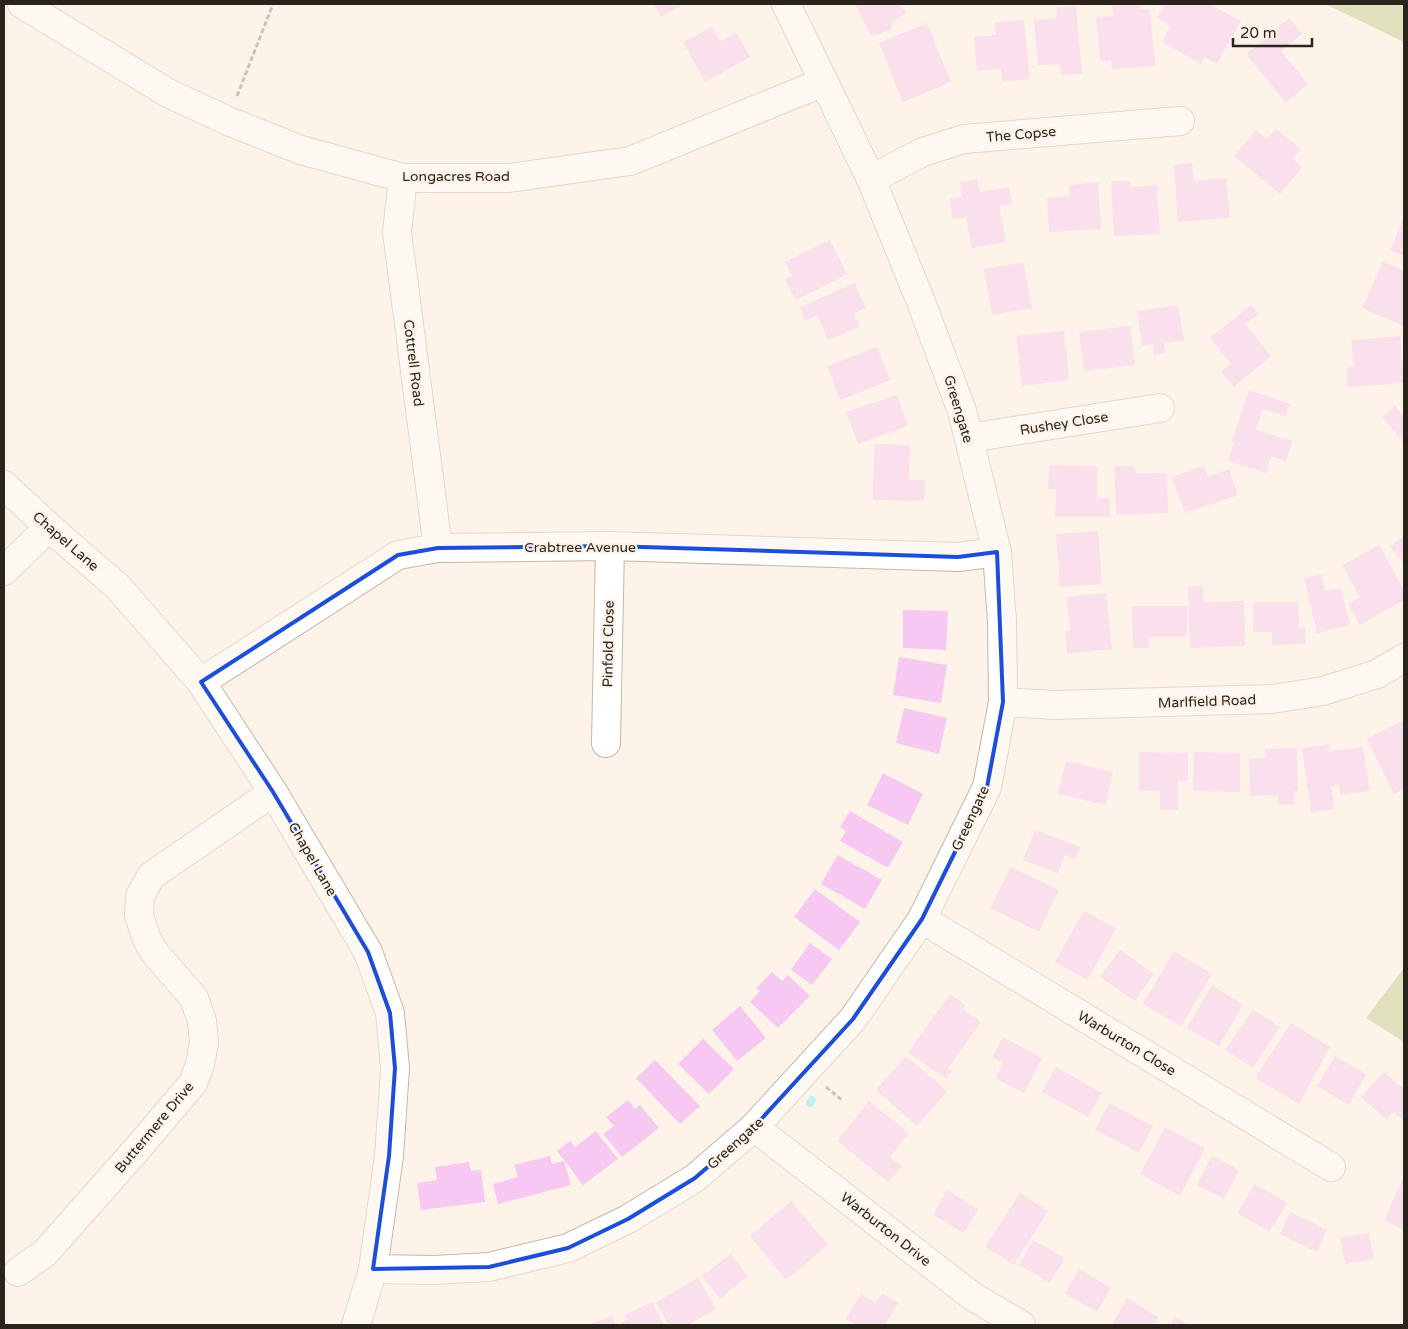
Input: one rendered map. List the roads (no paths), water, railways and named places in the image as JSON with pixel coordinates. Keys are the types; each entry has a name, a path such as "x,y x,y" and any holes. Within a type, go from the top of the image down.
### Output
{"street":[{"name":"Longacres Road","path":"22,4 168,93 228,121 301,150 403,178 509,178 630,161 824,82"},
{"name":"Greengate","path":"373,1268 434,1270 489,1267 568,1248 628,1219 695,1178 754,1127 853,1019 922,919 987,787 1003,702 1002,622 996,552 969,438 962,411 871,179 786,4"},
{"name":"The Copse","path":"871,179 923,152 964,139 1180,121"},
{"name":"Cottrell Road","path":"403,178 397,232 438,548"},
{"name":"Rushey Close","path":"969,438 1160,408"},
{"name":"Chapel Lane","path":"4,485 118,587 201,682 273,792 368,952 390,1013 395,1068 389,1156 373,1268 356,1325"},
{"path":"4,571 49,527"},
{"name":"Crabtree Avenue","path":"201,682 398,555 438,548 610,546 958,557 996,552"},
{"name":"Pinfold Close","path":"606,743 610,546"},
{"name":"Marlfield Road","path":"1003,702 1055,705 1272,699 1323,691 1377,674 1404,658"},
{"name":"Buttermere Drive","path":"18,1272 45,1253 131,1156 193,1082 200,1064 204,1042 202,1020 194,998 154,952 146,937 139,915 140,896 151,876 273,792"},
{"name":"Warburton Close","path":"922,919 1331,1167"},
{"name":"Warburton Drive","path":"754,1127 972,1296 1021,1325"}]}
